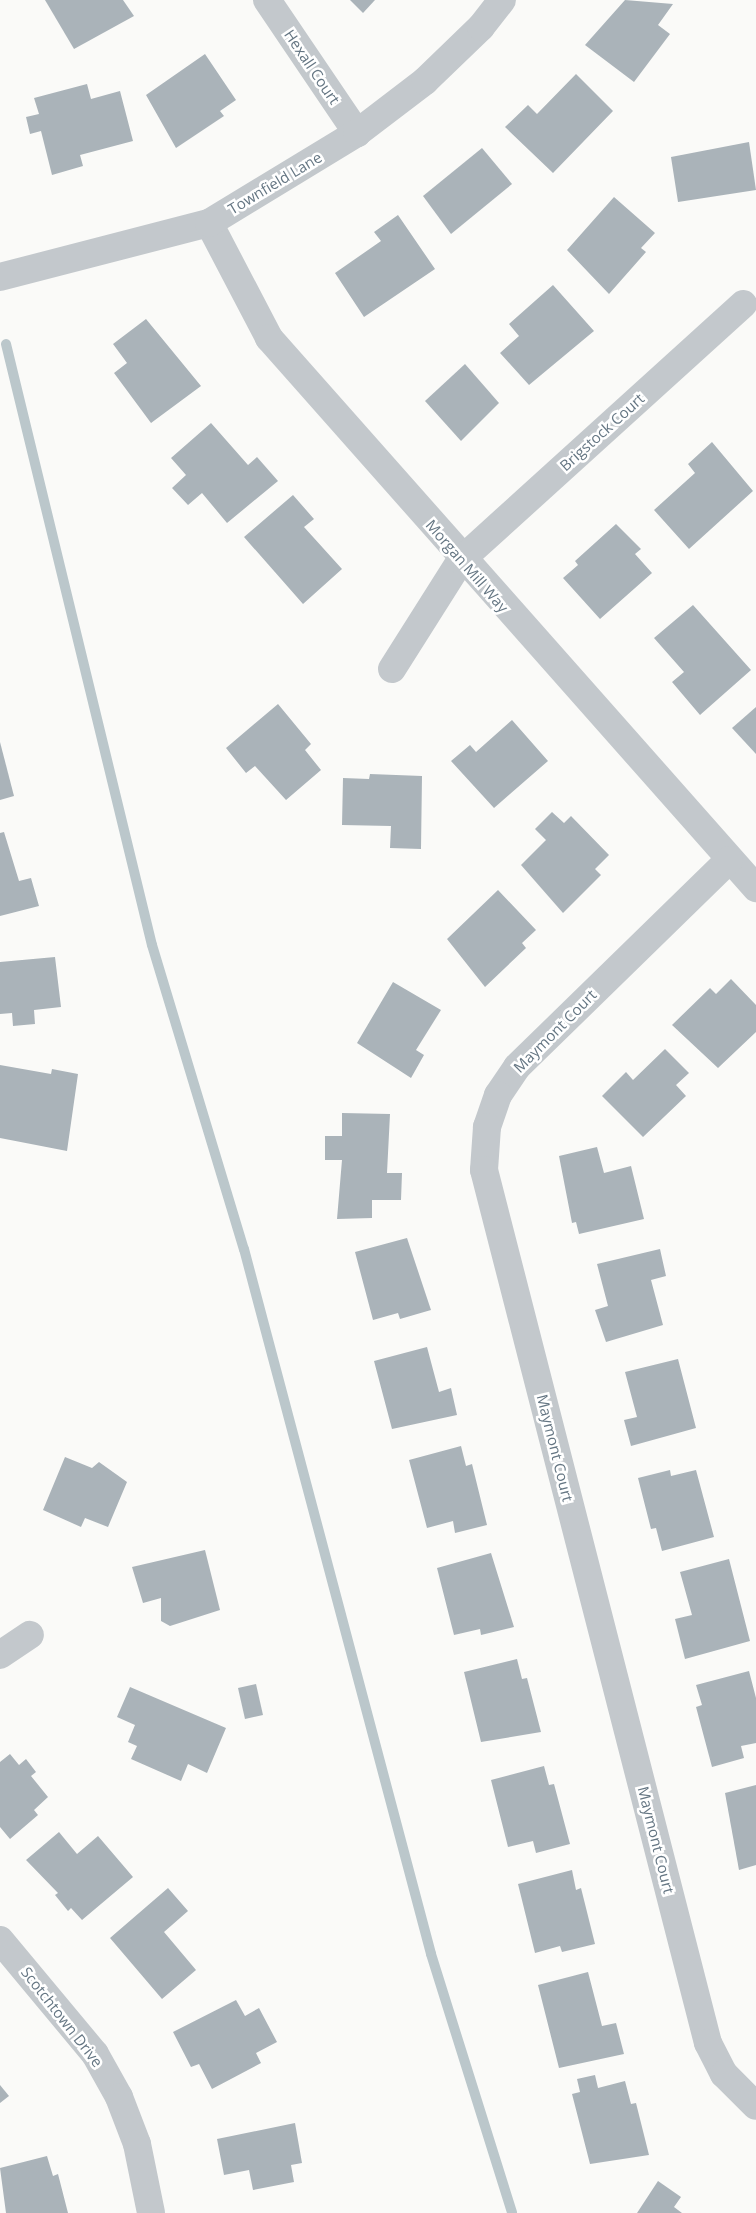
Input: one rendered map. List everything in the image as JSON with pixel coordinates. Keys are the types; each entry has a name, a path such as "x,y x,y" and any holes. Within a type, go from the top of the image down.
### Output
{"street":[{"name":"Hexall Court","path":"267,0 357,133"},
{"name":"Townfield Lane","path":"0,277 209,223 357,133 425,81 481,27 502,0"},
{"name":"Morgan Mill Way","path":"209,223 269,338 461,560 756,888"},
{"name":"Brigstock Court","path":"392,669 461,560 743,304"},
{"name":"Maymont Court","path":"729,860 517,1067 498,1095 487,1127 484,1170 708,2043 724,2074 756,2106"},
{"path":"0,1656 30,1635"},
{"name":"Scotchtown Drive","path":"0,1940 95,2054 119,2097 137,2144 151,2213"}],"building":[{"path":"45,0 123,0 134,16 74,49"},
{"path":"350,0 375,0 363,13"},
{"path":"625,0 673,4 658,25 670,34 634,82 585,45"},
{"path":"205,54 236,100 220,111 224,116 176,148 146,95"},
{"path":"576,74 613,111 553,173 505,127 528,105 537,114"},
{"path":"87,84 91,99 120,91 133,141 80,155 83,166 52,175 41,131 30,134 26,117 39,114 34,98"},
{"path":"749,142 756,190 678,202 671,157"},
{"path":"482,148 512,184 451,234 423,196"},
{"path":"614,197 655,233 641,248 646,252 609,294 567,250"},
{"path":"398,215 435,269 364,317 335,273 381,241 374,232"},
{"path":"553,285 594,331 529,385 500,353 519,336 509,324"},
{"path":"146,319 201,386 151,423 114,373 127,363 113,344"},
{"path":"465,364 499,403 461,441 425,401"},
{"path":"211,423 248,465 257,457 278,481 227,523 202,493 188,505 172,488 186,475 171,458"},
{"path":"712,442 753,491 689,549 654,510 695,473 688,464"},
{"path":"293,495 314,519 304,527 342,569 303,604 244,537"},
{"path":"616,524 641,549 635,554 652,573 600,619 563,578 578,565 575,561"},
{"path":"693,605 751,670 700,715 672,682 684,672 654,638"},
{"path":"278,704 311,744 305,750 321,770 286,800 255,766 246,773 226,748"},
{"path":"756,707 756,754 732,728"},
{"path":"512,720 548,761 494,808 451,761 470,745 476,752"},
{"path":"0,742 14,796 0,800"},
{"path":"370,774 422,776 421,849 390,848 391,826 342,825 343,778 369,779"},
{"path":"552,812 564,823 571,816 609,855 595,869 601,875 563,913 521,865 546,840 535,829"},
{"path":"4,832 19,881 31,878 39,906 0,916 0,833"},
{"path":"498,890 536,930 522,943 526,948 485,987 447,939"},
{"path":"55,957 61,1007 34,1010 35,1024 13,1026 12,1013 0,1014 0,962"},
{"path":"731,979 756,1005 756,1032 718,1068 672,1025 710,988 716,994"},
{"path":"393,982 441,1010 416,1050 424,1055 411,1078 357,1043"},
{"path":"665,1049 689,1073 676,1085 686,1096 643,1137 602,1096 626,1072 633,1080"},
{"path":"0,1065 51,1074 52,1069 78,1074 67,1151 0,1138"},
{"path":"342,1113 390,1114 387,1173 402,1173 401,1200 372,1200 372,1218 337,1219 342,1160 325,1160 325,1136 342,1136"},
{"path":"597,1147 604,1173 631,1166 644,1219 579,1234 576,1222 572,1223 559,1156"},
{"path":"407,1238 431,1310 400,1319 398,1313 373,1320 355,1252"},
{"path":"660,1249 666,1276 651,1280 663,1325 606,1342 595,1310 608,1306 597,1264"},
{"path":"427,1347 439,1392 451,1388 457,1415 392,1429 374,1361"},
{"path":"678,1359 696,1428 631,1446 624,1420 637,1417 625,1372"},
{"path":"461,1446 466,1466 472,1464 487,1525 455,1533 453,1521 427,1528 409,1460"},
{"path":"65,1457 92,1468 99,1462 127,1482 108,1527 85,1518 81,1527 43,1510"},
{"path":"670,1470 671,1476 696,1470 714,1537 662,1551 656,1528 651,1529 638,1478"},
{"path":"205,1550 220,1610 170,1626 161,1621 161,1598 143,1603 132,1567"},
{"path":"491,1553 514,1627 481,1635 480,1629 454,1635 437,1568"},
{"path":"729,1559 750,1641 685,1659 675,1619 692,1615 680,1572"},
{"path":"517,1659 522,1679 527,1678 541,1732 481,1742 464,1672"},
{"path":"749,1671 756,1698 756,1743 741,1746 744,1758 712,1767 696,1707 702,1705 696,1685"},
{"path":"256,1684 263,1715 245,1719 238,1688"},
{"path":"130,1687 226,1728 207,1773 188,1764 181,1781 131,1759 137,1746 128,1742 135,1725 117,1717"},
{"path":"10,1754 19,1765 26,1759 36,1772 31,1776 48,1797 34,1810 38,1815 10,1839 0,1827 0,1762"},
{"path":"544,1766 549,1785 554,1784 570,1844 536,1853 533,1841 508,1847 491,1780"},
{"path":"756,1785 756,1865 739,1870 725,1793"},
{"path":"59,1832 77,1854 98,1836 133,1877 82,1920 71,1908 68,1911 55,1895 58,1893 26,1860"},
{"path":"572,1870 576,1890 581,1888 595,1944 562,1952 560,1946 535,1953 518,1884"},
{"path":"168,1888 188,1911 164,1932 196,1970 162,1999 110,1938"},
{"path":"588,1972 602,2026 616,2023 624,2054 559,2068 538,1985"},
{"path":"236,2000 245,2016 259,2008 277,2042 256,2053 261,2063 212,2089 199,2064 191,2067 173,2032"},
{"path":"595,2075 598,2088 625,2081 631,2104 636,2103 649,2155 590,2164 572,2094 580,2092 577,2079"},
{"path":"0,2085 9,2096 0,2103"},
{"path":"295,2123 302,2163 291,2165 294,2182 253,2190 249,2170 224,2175 217,2139"},
{"path":"47,2156 53,2176 58,2174 68,2213 6,2213 0,2168"},
{"path":"658,2181 681,2197 674,2207 682,2213 637,2213"}],"waterway":[{"path":"6,344 152,945 244,1249 431,1954 512,2213"}]}
